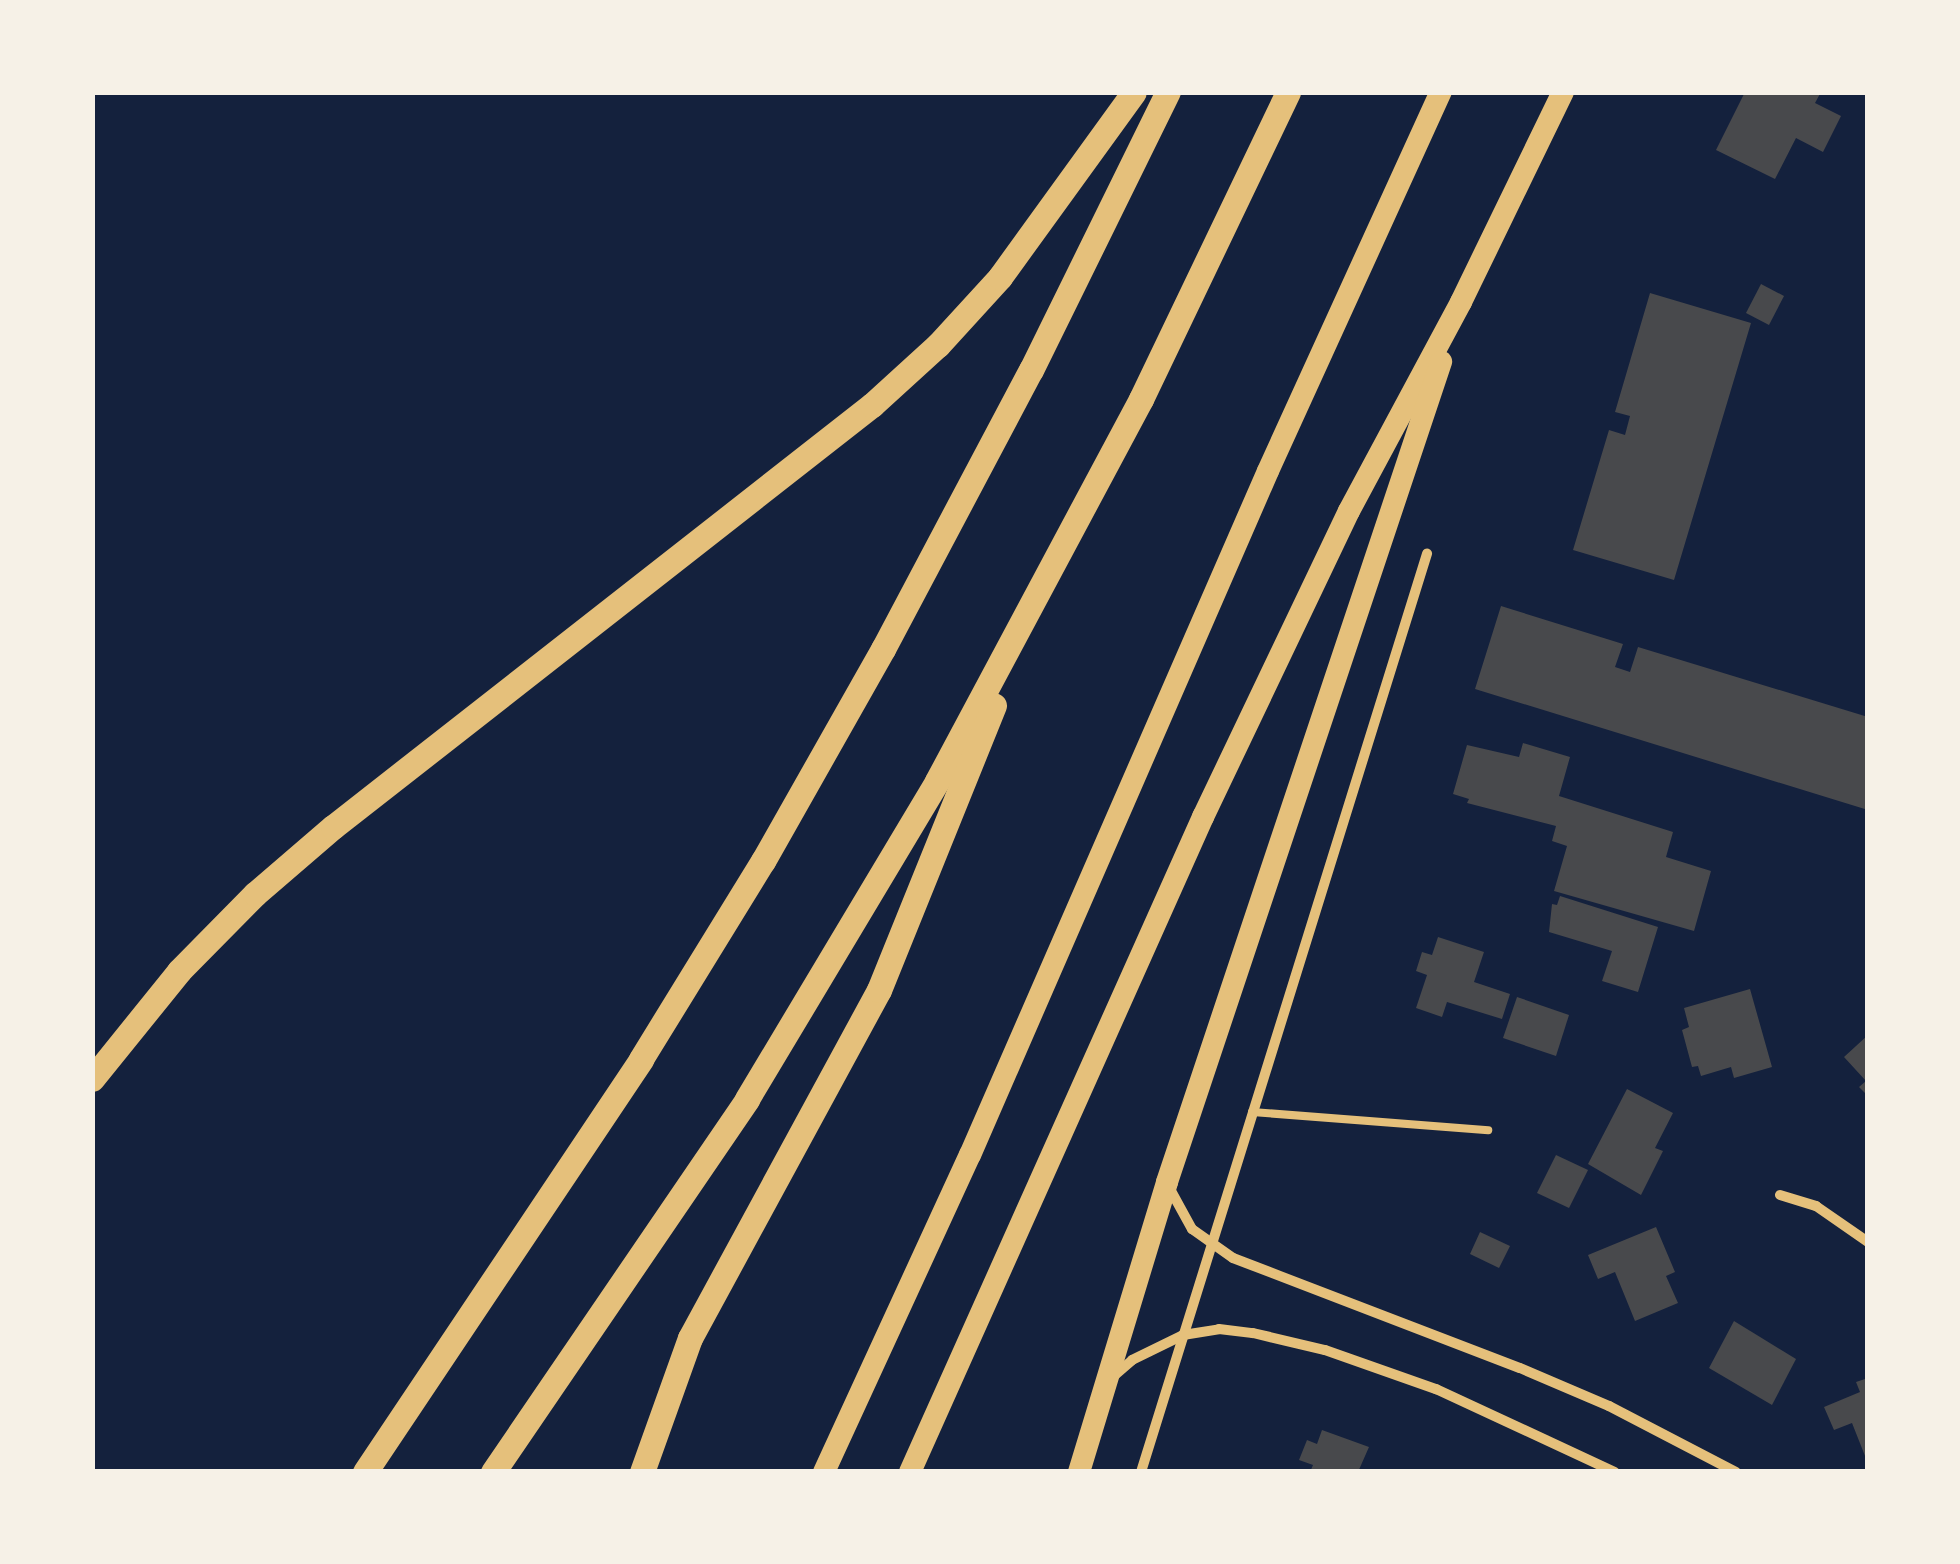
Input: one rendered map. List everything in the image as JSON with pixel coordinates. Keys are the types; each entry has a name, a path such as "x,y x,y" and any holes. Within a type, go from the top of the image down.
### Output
{"highway":[{"path":"92,1080 179,971 256,894 333,827 872,406 938,345 1000,277 1134,92"},
{"path":"364,1472 630,1076 763,861 883,649 1022,387 1168,92"},
{"path":"493,1472 747,1099 937,782 1141,399 1288,92"},
{"path":"642,1472 690,1338 878,990 1038,598"}],"main road":[{"path":"824,1472 970,1154 1268,472 1441,92"},
{"path":"910,1472 1203,817 1349,511 1461,302 1563,92"},
{"path":"1079,1472 1167,1182 1461,302"}],"street":[{"path":"1142,1472 1427,554"},
{"path":"1167,1182 1192,1229 1234,1258 1520,1368 1608,1406 1736,1472"},
{"path":"1780,1195 1816,1206 1868,1242"},
{"path":"1106,1382 1132,1360 1183,1335 1218,1329 1325,1350 1436,1389 1544,1435 1616,1472"}],"lane":[{"path":"1252,1112 1488,1130"}],"building":[{"path":"1745,92 1821,92 1815,103 1841,116 1823,152 1796,138 1775,179 1716,150"},
{"path":"1761,284 1784,296 1769,325 1746,313"},
{"path":"1650,293 1751,323 1674,580 1573,550 1609,430 1625,435 1630,416 1615,412"},
{"path":"1501,606 1623,644 1615,667 1630,672 1638,647 1868,717 1868,810 1475,689"},
{"path":"1523,743 1570,757 1559,796 1673,832 1666,857 1711,871 1694,931 1554,891 1567,846 1552,841 1556,826 1467,803 1469,799 1453,794 1467,745 1519,757"},
{"path":"1560,896 1658,927 1638,992 1602,981 1612,951 1549,932 1552,904 1557,905"},
{"path":"1438,937 1484,952 1474,982 1510,994 1502,1019 1447,1002 1442,1017 1416,1008 1427,975 1416,971 1422,952 1432,955"},
{"path":"1750,989 1772,1067 1734,1078 1731,1067 1701,1076 1698,1066 1692,1067 1682,1030 1689,1027 1684,1008"},
{"path":"1517,997 1569,1015 1556,1056 1503,1038"},
{"path":"1868,1035 1868,1096 1859,1087 1866,1081 1844,1057"},
{"path":"1627,1089 1673,1113 1655,1148 1663,1151 1641,1195 1588,1164"},
{"path":"1556,1155 1588,1170 1569,1208 1537,1193"},
{"path":"1656,1227 1675,1272 1666,1276 1678,1303 1635,1321 1615,1272 1598,1279 1588,1255"},
{"path":"1480,1232 1510,1246 1499,1268 1470,1254"},
{"path":"1734,1321 1796,1359 1772,1405 1709,1368"},
{"path":"1868,1378 1867,1461 1852,1423 1834,1430 1824,1407 1860,1392 1856,1382"},
{"path":"1322,1430 1369,1447 1358,1472 1310,1472 1313,1465 1299,1460 1307,1440 1317,1444"}]}
